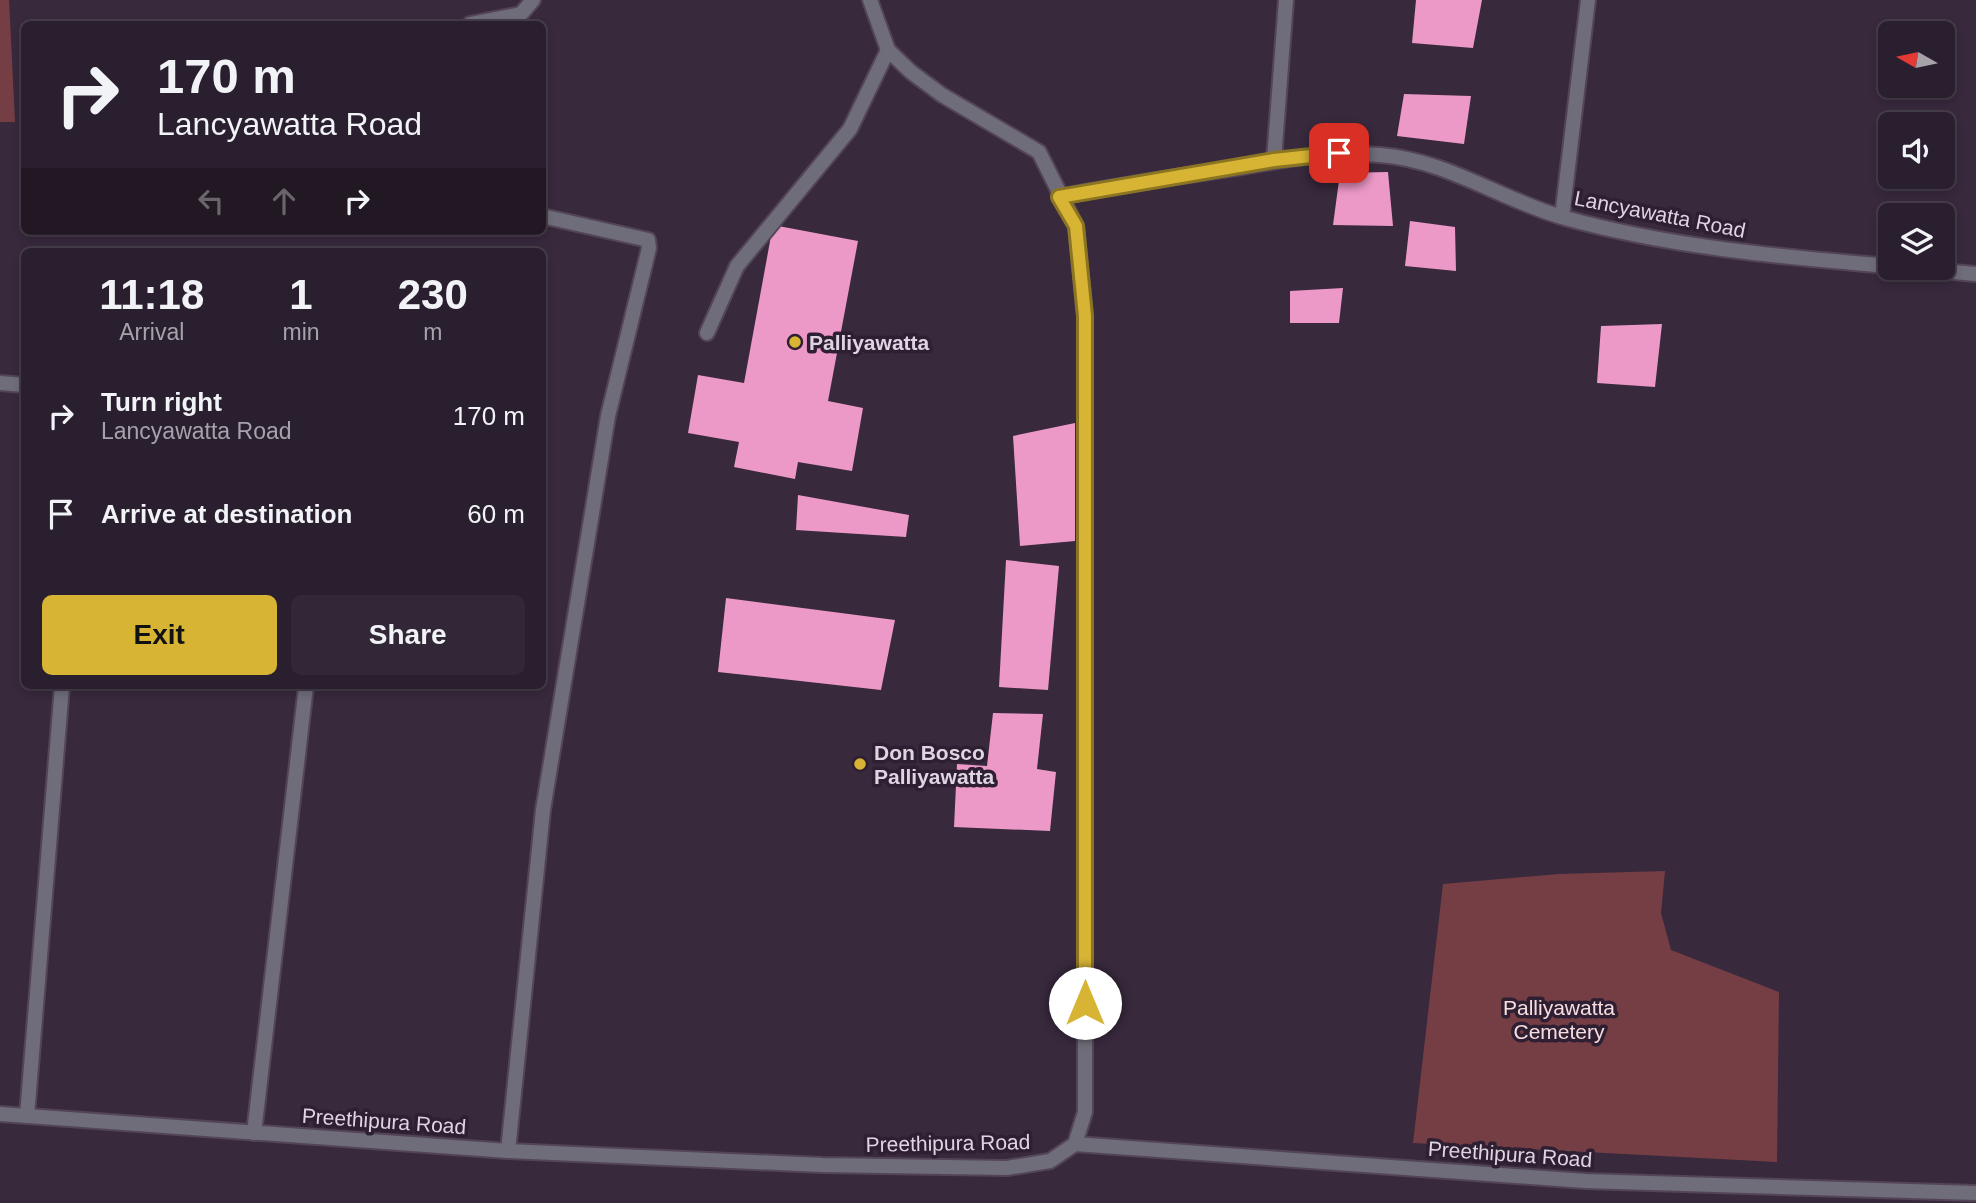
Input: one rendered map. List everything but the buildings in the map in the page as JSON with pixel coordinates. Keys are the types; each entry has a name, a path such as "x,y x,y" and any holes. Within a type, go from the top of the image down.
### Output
{"street":[{"path":"485,21 521,14 533,0"},
{"path":"870,0 888,50 911,72 942,95 1039,152 1059,197 1076,226 1085,316 1085,1112 1075,1144"},
{"path":"1274,160 1286,0"},
{"path":"1562,217 1588,0"},
{"path":"707,333 737,266 850,129 888,50"},
{"name":"Lancyawatta Road","path":"1059,197 1274,160 1339,153 1382,155 1455,172 1562,217 1632,234 1754,253 1878,265"},
{"path":"508,1151 543,810 608,416 649,248 648,240 546,217"},
{"path":"1955,272 1976,274"},
{"path":"0,383 21,384"},
{"path":"27,1116 62,689"},
{"path":"254,1133 306,689"},
{"name":"Preethipura Road","path":"0,1114 508,1151 822,1165 1007,1168 1050,1161 1075,1144 1585,1181 1976,1193"}],"green space":[{"path":"0,0 9,0 15,122 0,122"},
{"name":"Palliyawatta Cemetery","path":"1665,871 1661,913 1671,950 1779,992 1777,1162 1413,1143 1443,884 1559,874"}],"place":[{"name":"Palliyawatta","path":"795,342"},
{"name":"Don Bosco Palliyawatta","path":"860,764"}],"route":[{"path":"1085,1003 1085,316 1076,226 1059,197 1274,160 1339,153"}]}
